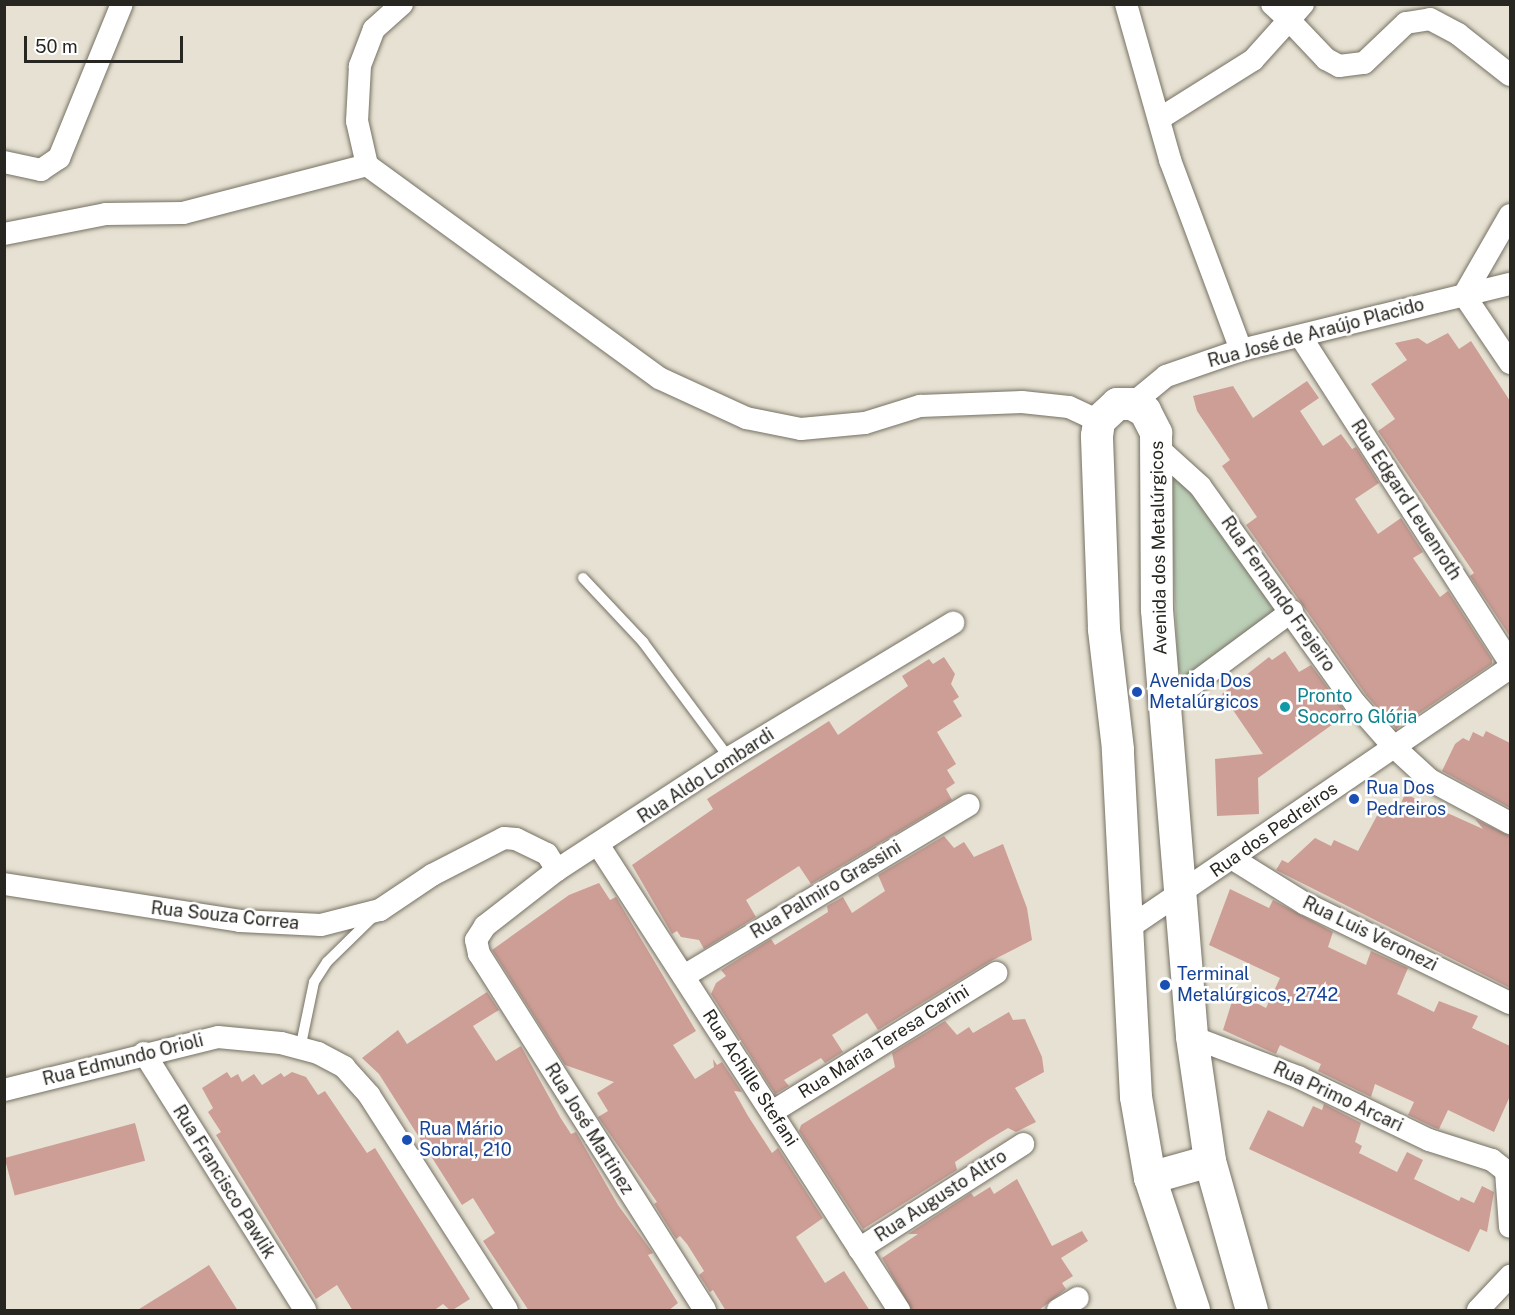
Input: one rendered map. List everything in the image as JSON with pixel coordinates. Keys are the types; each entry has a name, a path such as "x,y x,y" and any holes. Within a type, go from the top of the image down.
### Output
{"street":[{"path":"4,162 41,170 59,158 122,4"},
{"path":"402,4 385,15 374,29 360,66 357,121 367,165 659,378 746,418 801,429 865,423 920,406 1022,402 1069,407 1099,421"},
{"path":"1126,4 1189,215 1241,350"},
{"path":"1272,4 1296,12 1326,59 1351,68 1364,63 1412,14 1442,24 1510,75"},
{"path":"1159,119 1237,72 1296,12"},
{"path":"4,234 106,214 183,213 367,165"},
{"path":"1510,215 1464,295 1510,363"},
{"name":"Rua José de Araújo Placido","path":"1132,404 1166,376 1241,350 1510,284"},
{"name":"Rua Edgard Leuenroth","path":"1301,337 1510,662"},
{"path":"1132,404 1107,410 1099,421 1104,629 1118,750 1136,1097 1150,1178 1194,1311"},
{"name":"Avenida dos Metalúrgicos","path":"1132,404 1154,423 1158,448 1157,610 1166,705 1178,897 1192,1037 1210,1161 1252,1311"},
{"name":"Rua Fernando Frejeiro","path":"1158,448 1200,486 1292,611 1355,703 1393,746 1430,780 1510,823"},
{"path":"1166,705 1292,611"},
{"name":"Rua Aldo Lombardi","path":"476,946 485,926 557,870 599,846 729,758 953,623"},
{"name":"Rua dos Pedreiros","path":"1127,929 1178,897 1393,746 1510,668"},
{"name":"Rua Palmiro Grassini","path":"684,976 969,805"},
{"name":"Rua Souza Correa","path":"4,884 118,905 275,924 321,925 380,910 432,874 504,838 516,839 547,854 557,870"},
{"name":"Rua Achille Stefani","path":"599,846 899,1311"},
{"name":"Rua Luis Veronezi","path":"1233,859 1304,903 1510,1003"},
{"name":"Rua José Martinez","path":"476,946 705,1311"},
{"name":"Rua Maria Teresa Carini","path":"772,1112 996,973"},
{"name":"Rua Edmundo Orioli","path":"4,1090 144,1053 218,1037 300,1048 344,1067 369,1095 507,1311"},
{"name":"Rua Primo Arcari","path":"1192,1037 1298,1077 1429,1140 1483,1157 1506,1172 1510,1227"},
{"name":"Rua Francisco Pawlik","path":"144,1053 305,1311"},
{"name":"Rua Augusto Altro","path":"859,1249 1023,1144"},
{"path":"1150,1178 1210,1161"},
{"path":"1478,1311 1507,1278"},
{"path":"1058,1311 1078,1298"}],"lane":[{"path":"583,579 644,642 729,758"},
{"path":"300,1048 314,982 327,962 380,910"}],"green space":[{"path":"1176,478 1182,478 1286,609 1184,678 1178,669 1170,482"}],"building":[{"path":"1448,333 1459,349 1471,341 1510,401 1509,635 1470,576 1474,573 1378,431 1395,419 1371,384 1407,360 1395,343 1418,338 1427,344"},
{"path":"1307,381 1319,398 1300,411 1323,446 1341,434 1352,449 1356,447 1379,483 1355,499 1378,534 1401,518 1423,552 1413,558 1440,597 1448,591 1492,659 1492,664 1396,729 1366,695 1246,525 1257,517 1222,466 1230,460 1197,411 1193,396 1233,386 1253,418"},
{"name":"Pronto Socorro Glória","path":"1285,651 1299,672 1311,665 1347,714 1258,778 1259,814 1217,816 1215,759 1263,754 1222,694 1269,657 1272,660"},
{"path":"944,657 955,674 951,684 959,697 953,701 962,716 937,732 956,764 947,770 955,783 946,789 952,800 811,884 799,866 746,900 756,917 704,949 699,940 681,937 677,931 672,934 632,865 713,809 707,799 829,721 838,735 908,686 902,676 929,659 933,664"},
{"path":"1486,731 1510,743 1510,808 1442,771 1455,744 1463,738 1469,741 1473,732 1483,737"},
{"path":"1405,794 1483,829 1475,819 1510,836 1510,988 1276,870 1282,860 1288,863 1315,838 1331,846 1334,840 1358,851 1379,812 1394,819"},
{"path":"944,836 954,848 964,842 974,857 1003,844 1027,908 1032,940 989,962 878,1030 867,1013 832,1035 843,1052 825,1063 821,1058 784,1080 789,1086 775,1094 711,994 716,983 726,976 721,970 771,939 775,945 828,912 827,906 843,897 852,913 885,891 878,875"},
{"path":"599,883 610,900 616,897 696,1031 673,1045 695,1079 714,1067 713,1059 717,1065 722,1062 742,1092 734,1091 748,1116 772,1153 778,1148 823,1218 796,1237 825,1283 844,1271 870,1311 726,1311 713,1290 710,1292 699,1275 704,1271 687,1244 680,1236 676,1239 654,1204 657,1202 598,1117 608,1111 597,1093 614,1082 565,1065 492,950 569,895"},
{"path":"1230,889 1269,908 1273,900 1333,932 1328,947 1366,965 1371,951 1408,968 1397,994 1434,1012 1439,1001 1478,1016 1472,1028 1510,1046 1510,1096 1494,1132 1448,1110 1439,1129 1435,1128 1408,1115 1414,1102 1375,1084 1371,1097 1318,1071 1321,1064 1280,1045 1276,1054 1223,1030 1235,992 1266,1008 1280,978 1209,945"},
{"path":"487,992 499,1010 473,1026 496,1061 521,1046 560,1117 571,1134 576,1132 618,1205 653,1253 648,1255 678,1303 668,1311 529,1311 483,1241 495,1233 473,1198 462,1205 379,1074 362,1058 398,1030 407,1044"},
{"path":"1009,1012 1013,1020 1025,1019 1042,1057 1044,1072 1015,1088 1036,1122 1016,1132 1008,1128 988,1140 955,1162 957,1170 863,1229 799,1131 801,1125 895,1067 892,1053 945,1021 957,1035 969,1027 973,1033"},
{"path":"227,1072 231,1078 238,1074 242,1082 254,1074 262,1085 281,1073 284,1077 292,1072 306,1077 318,1095 325,1091 367,1153 375,1148 470,1299 451,1311 443,1304 433,1311 353,1311 337,1285 316,1299 216,1135 221,1132 208,1112 213,1108 202,1088"},
{"path":"1324,1104 1361,1123 1355,1142 1362,1146 1359,1153 1397,1172 1407,1152 1423,1160 1414,1179 1459,1201 1461,1197 1474,1203 1482,1186 1494,1192 1487,1232 1480,1229 1469,1252 1249,1149 1268,1110 1303,1127 1313,1106 1322,1110"},
{"path":"135,1123 145,1161 15,1196 5,1158"},
{"path":"1017,1179 1052,1246 1082,1231 1088,1241 1061,1258 1073,1276 1062,1283 1066,1289 1038,1311 912,1311 882,1258 918,1234 908,1234 971,1193 974,1197 990,1187 994,1194"},
{"path":"209,1265 238,1311 136,1311 189,1278"}],"place":[{"name":"Avenida Dos Metalúrgicos","path":"1137,692"},
{"name":"Pronto Socorro Glória","path":"1285,707"},
{"name":"Rua Dos Pedreiros","path":"1354,799"},
{"name":"Terminal Metalúrgicos, 2742","path":"1165,985"},
{"name":"Rua Mário Sobral, 210","path":"407,1140"}]}
